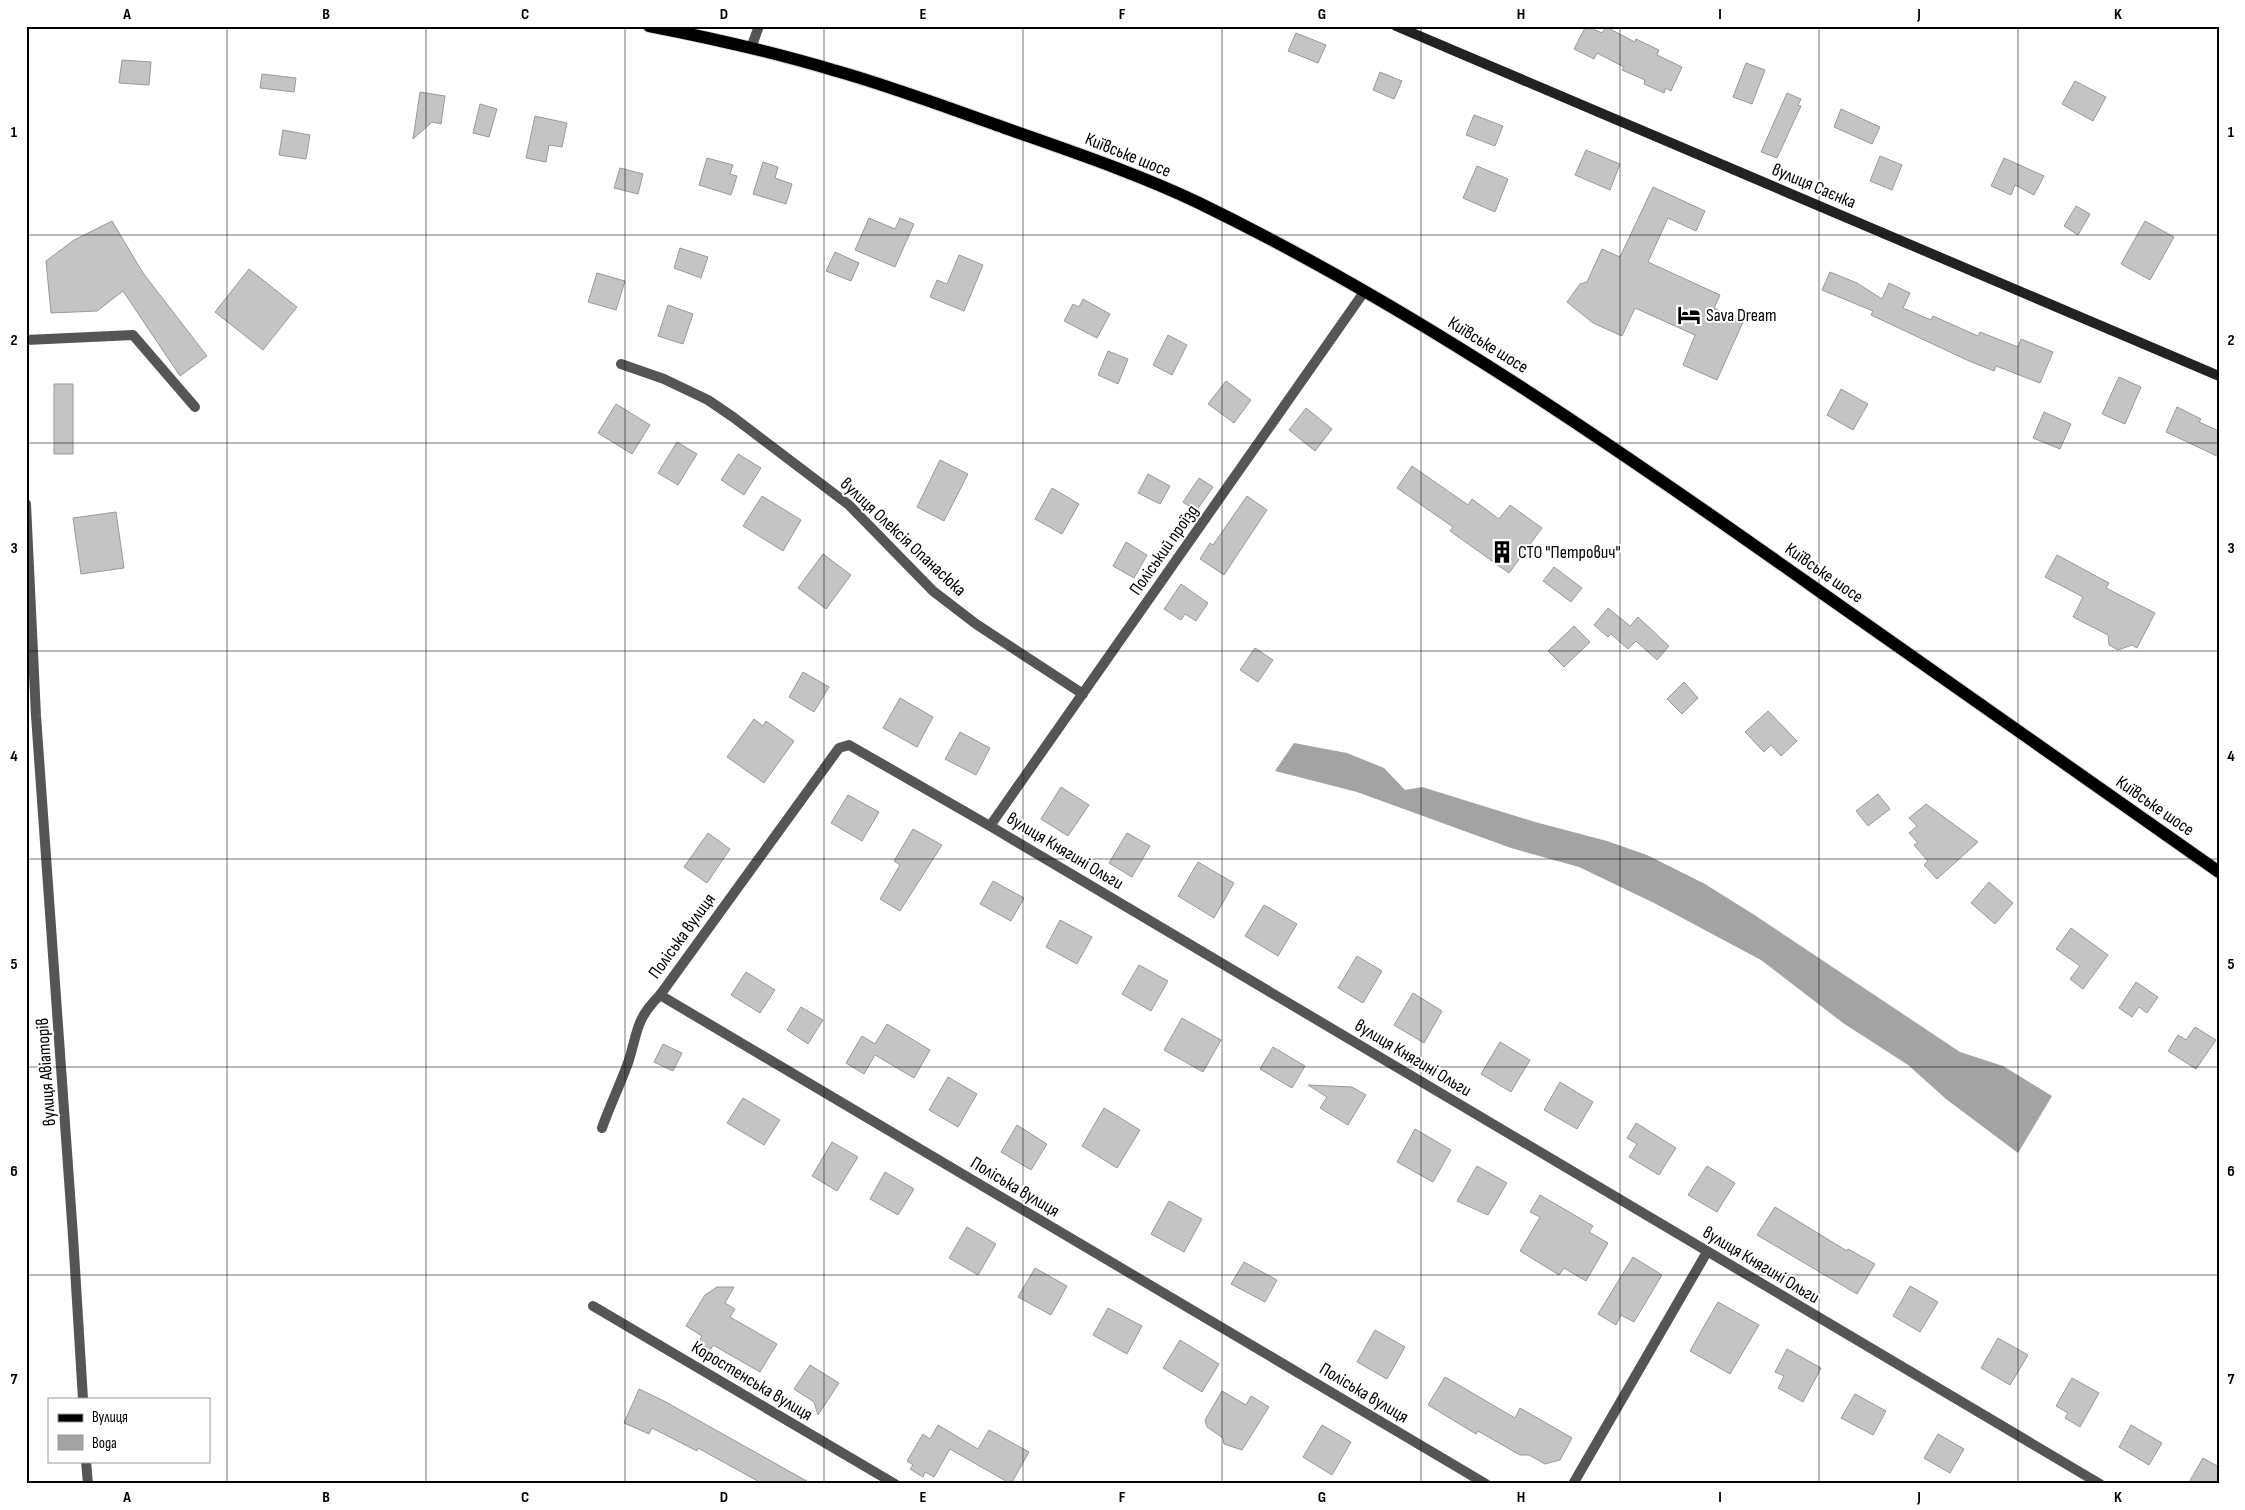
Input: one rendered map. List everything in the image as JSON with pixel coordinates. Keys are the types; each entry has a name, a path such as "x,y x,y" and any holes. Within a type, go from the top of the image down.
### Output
{"main road":[{"name":"Київське шосе","path":"649,26 751,48 836,70 1110,165 1194,200 1301,254 1364,292 1401,311 1502,373 1623,453 2219,872"}],"street":[{"path":"751,48 759,26"},
{"name":"вулиця Саєнка","path":"1396,26 2219,376"},
{"name":"Поліський проїзд","path":"990,826 1364,292"},
{"path":"26,340 133,335 195,407"},
{"name":"вулиця Олексія Опанасюка","path":"621,364 664,379 708,400 732,417 849,505 940,596 976,624 1084,694"},
{"name":"вулиця Авіаторів","path":"26,504 36,716 83,1398"},
{"name":"вулиця Княгині Ольги","path":"749,871 839,748 849,745 990,826 2100,1484"},
{"name":"Поліська вулиця","path":"749,871 660,995 1486,1484"},
{"path":"602,1128 629,1059 640,1020 645,1010 660,995"},
{"path":"1573,1484 1707,1252"},
{"name":"Коростенська вулиця","path":"593,1306 895,1484"},
{"path":"86,1462 88,1484"}],"water":[{"path":"1294,743 1347,753 1384,768 1405,790 1422,787 1535,822 1607,841 1647,855 1705,884 1753,914 1960,1052 2003,1066 2052,1096 2018,1153 1946,1099 1908,1065 1843,1023 1761,960 1654,903 1579,867 1511,848 1357,792 1275,771"}],"building":[{"path":"1586,26 1602,33 1606,27 1635,42 1636,39 1659,50 1657,55 1682,67 1671,91 1666,88 1664,93 1644,84 1645,80 1622,70 1624,67 1597,53 1594,59 1574,49"},
{"path":"1296,33 1326,45 1318,63 1288,51"},
{"path":"122,60 151,62 149,85 119,83"},
{"path":"1746,63 1765,70 1752,104 1733,97"},
{"path":"1380,72 1402,81 1394,99 1373,90"},
{"path":"262,74 296,78 294,92 260,88"},
{"path":"2075,81 2106,97 2093,121 2062,104"},
{"path":"420,92 445,96 441,124 432,122 413,139"},
{"path":"1787,93 1801,99 1798,105 1801,106 1777,158 1761,152"},
{"path":"480,104 497,109 489,137 473,133"},
{"path":"1841,109 1880,127 1872,144 1834,127"},
{"path":"1474,115 1503,126 1495,146 1466,135"},
{"path":"535,116 567,123 562,147 549,145 546,162 526,158"},
{"path":"283,130 310,135 306,159 279,155"},
{"path":"1586,150 1620,164 1610,190 1575,175"},
{"path":"1880,156 1902,165 1892,190 1870,181"},
{"path":"707,158 733,165 730,174 737,176 731,195 699,185"},
{"path":"2004,158 2044,176 2034,195 2015,185 2011,195 1991,186"},
{"path":"763,162 778,167 775,178 792,184 786,204 753,194"},
{"path":"1477,166 1508,179 1495,212 1463,198"},
{"path":"620,168 643,174 638,194 614,188"},
{"name":"Sava Dream","path":"1653,187 1705,211 1696,231 1668,218 1648,262 1720,295 1714,308 1743,322 1717,380 1683,365 1695,335 1635,308 1622,336 1593,323 1567,302 1580,284 1587,282 1602,249 1620,257"},
{"path":"2076,206 2090,214 2078,235 2064,226"},
{"path":"869,218 895,229 900,218 914,224 895,267 855,250"},
{"path":"112,221 143,273 207,356 180,376 123,291 97,311 51,313 46,261 74,240"},
{"path":"2145,221 2174,237 2150,280 2121,264"},
{"path":"680,248 708,257 701,278 674,268"},
{"path":"835,252 859,263 851,281 826,271"},
{"path":"959,255 983,265 964,311 930,297 937,280 947,284"},
{"path":"249,269 297,307 263,350 215,312"},
{"path":"1830,272 1857,283 1882,299 1889,283 1910,293 1903,308 1931,320 1933,316 1978,336 1980,332 2018,347 2021,339 2053,352 2040,383 1996,366 1994,371 1969,361 1871,315 1873,311 1822,290"},
{"path":"597,273 625,281 616,310 588,302"},
{"path":"1083,299 1110,314 1097,338 1064,321 1073,304 1079,307"},
{"path":"668,305 693,314 683,344 658,336"},
{"path":"1168,335 1187,345 1172,375 1153,365"},
{"path":"1108,351 1128,359 1118,384 1098,375"},
{"path":"2119,377 2141,387 2125,424 2102,414"},
{"path":"1226,381 1251,400 1234,423 1208,404"},
{"path":"54,384 73,384 73,454 54,454"},
{"path":"1841,389 1868,404 1853,430 1827,415"},
{"path":"616,404 650,425 632,454 598,433"},
{"path":"2177,407 2201,419 2199,422 2219,431 2219,457 2166,432"},
{"path":"1306,408 1332,429 1315,451 1289,430"},
{"path":"2044,412 2071,424 2060,449 2033,438"},
{"path":"677,442 697,454 678,485 658,473"},
{"path":"738,454 761,468 744,495 721,480"},
{"path":"940,460 968,474 944,521 917,507"},
{"name":"СТО \"Петрович\"","path":"1412,466 1468,505 1472,499 1499,519 1510,505 1542,528 1509,573 1450,531 1453,527 1397,488"},
{"path":"1148,474 1170,486 1160,504 1138,493"},
{"path":"1199,478 1213,487 1196,511 1183,502"},
{"path":"1052,488 1079,504 1062,534 1035,519"},
{"path":"762,496 801,520 783,551 743,526"},
{"path":"1247,496 1267,510 1224,575 1200,559 1210,543 1213,545"},
{"path":"116,512 124,568 81,574 73,518"},
{"path":"1126,542 1147,555 1134,578 1113,566"},
{"path":"823,554 851,575 826,609 798,588"},
{"path":"2057,555 2109,583 2106,588 2155,613 2137,648 2132,645 2118,650 2109,645 2108,635 2073,617 2083,597 2045,577"},
{"path":"1554,567 1582,588 1571,602 1543,581"},
{"path":"1181,584 1208,603 1196,621 1185,614 1181,620 1164,609"},
{"path":"1608,608 1630,626 1638,617 1669,646 1657,660 1636,641 1628,649 1611,634 1608,637 1594,625"},
{"path":"1574,626 1590,642 1564,667 1548,651"},
{"path":"1255,648 1273,660 1258,682 1240,670"},
{"path":"803,672 829,687 814,712 789,697"},
{"path":"1684,682 1698,698 1682,714 1667,699"},
{"path":"900,698 933,717 917,747 883,728"},
{"path":"1768,711 1797,741 1781,756 1771,745 1764,752 1745,732"},
{"path":"754,719 763,726 766,721 794,741 764,783 727,757"},
{"path":"960,732 990,748 976,775 945,759"},
{"path":"1061,787 1089,805 1068,836 1041,819"},
{"path":"1878,794 1890,809 1868,826 1856,811"},
{"path":"848,795 879,812 862,841 831,823"},
{"path":"1926,804 1978,842 1937,879 1924,865 1928,861 1914,845 1918,843 1909,833 1917,826 1909,818"},
{"path":"913,829 942,845 900,911 880,899 900,865 894,861"},
{"path":"708,833 730,849 707,883 684,867"},
{"path":"1127,833 1150,846 1132,877 1109,863"},
{"path":"1198,862 1234,883 1214,918 1178,896"},
{"path":"993,881 1024,898 1011,921 980,904"},
{"path":"1989,882 2013,903 1995,924 1971,903"},
{"path":"1264,905 1297,924 1278,956 1245,936"},
{"path":"1060,920 1092,937 1077,964 1046,947"},
{"path":"2071,928 2108,955 2083,989 2070,979 2080,966 2056,949"},
{"path":"1357,956 1382,971 1363,1003 1338,988"},
{"path":"1139,965 1168,981 1151,1011 1122,994"},
{"path":"746,972 775,990 760,1013 731,995"},
{"path":"2136,982 2158,997 2147,1013 2139,1007 2132,1017 2119,1008"},
{"path":"1413,993 1442,1011 1424,1043 1394,1025"},
{"path":"801,1007 823,1020 808,1044 787,1030"},
{"path":"1182,1018 1221,1040 1203,1072 1164,1050"},
{"path":"887,1024 930,1050 914,1078 875,1055 864,1074 846,1063 862,1036 875,1044"},
{"path":"2195,1027 2216,1040 2196,1069 2168,1051 2178,1035 2186,1040"},
{"path":"1500,1042 1530,1060 1511,1092 1481,1074"},
{"path":"663,1044 682,1053 673,1071 654,1062"},
{"path":"1273,1047 1305,1066 1292,1088 1260,1069"},
{"path":"948,1077 977,1094 958,1127 929,1110"},
{"path":"1560,1082 1593,1102 1577,1129 1544,1110"},
{"path":"1308,1085 1352,1087 1366,1095 1348,1125 1320,1108 1327,1097"},
{"path":"743,1098 780,1120 764,1145 727,1123"},
{"path":"1104,1108 1140,1130 1117,1168 1082,1146"},
{"path":"1636,1123 1676,1148 1659,1175 1629,1157 1637,1144 1627,1138"},
{"path":"1017,1125 1047,1144 1031,1170 1001,1152"},
{"path":"1415,1129 1451,1150 1433,1182 1397,1162"},
{"path":"832,1142 858,1157 837,1191 812,1176"},
{"path":"1477,1166 1507,1183 1488,1215 1457,1201"},
{"path":"1707,1166 1735,1183 1717,1212 1688,1195"},
{"path":"885,1172 914,1189 898,1215 870,1199"},
{"path":"1540,1195 1593,1226 1589,1232 1608,1243 1586,1281 1564,1268 1559,1275 1520,1251 1540,1217 1530,1212"},
{"path":"1169,1201 1202,1219 1184,1252 1151,1234"},
{"path":"1775,1207 1847,1251 1848,1249 1875,1264 1857,1294 1757,1235"},
{"path":"967,1227 996,1244 978,1275 949,1258"},
{"path":"1633,1257 1662,1275 1634,1322 1621,1315 1616,1325 1598,1314"},
{"path":"1244,1262 1277,1280 1265,1302 1231,1284"},
{"path":"1035,1268 1067,1286 1051,1315 1018,1297"},
{"path":"1910,1286 1938,1302 1920,1332 1893,1316"},
{"path":"717,1287 734,1287 725,1303 735,1309 730,1317 777,1344 760,1372 713,1345 710,1351 698,1343 702,1336 686,1326 705,1295"},
{"path":"1718,1302 1759,1325 1730,1374 1690,1351"},
{"path":"1108,1308 1142,1326 1127,1354 1093,1335"},
{"path":"1375,1330 1405,1347 1387,1379 1357,1362"},
{"path":"1998,1338 2028,1355 2010,1385 1981,1368"},
{"path":"1180,1340 1219,1364 1202,1392 1163,1368"},
{"path":"1787,1349 1821,1368 1803,1402 1778,1388 1784,1376 1775,1372"},
{"path":"810,1365 839,1383 818,1415 814,1402 794,1389"},
{"path":"1445,1377 1515,1418 1520,1408 1572,1438 1560,1460 1545,1464 1529,1455 1520,1455 1478,1431 1476,1434 1428,1405"},
{"path":"2072,1378 2099,1393 2080,1427 2065,1418 2068,1413 2056,1406"},
{"path":"639,1389 664,1401 812,1484 763,1484 698,1448 697,1451 652,1428 649,1434 624,1423"},
{"path":"1222,1391 1246,1405 1251,1396 1269,1407 1242,1450 1224,1444 1223,1438 1207,1427 1205,1420"},
{"path":"1855,1394 1886,1411 1873,1435 1841,1418"},
{"path":"938,1425 978,1449 989,1430 1029,1452 1011,1484 950,1449 934,1477 925,1472 923,1477 910,1469 913,1465 907,1461 923,1434 930,1439"},
{"path":"1322,1425 1351,1442 1332,1475 1303,1457"},
{"path":"2131,1425 2162,1443 2149,1465 2119,1447"},
{"path":"1938,1434 1964,1449 1950,1473 1924,1458"},
{"path":"2203,1458 2219,1467 2219,1484 2188,1484"}],"place":[{"name":"Sava Dream","path":"1689,315"},
{"name":"СТО \"Петрович\"","path":"1502,552"}]}
